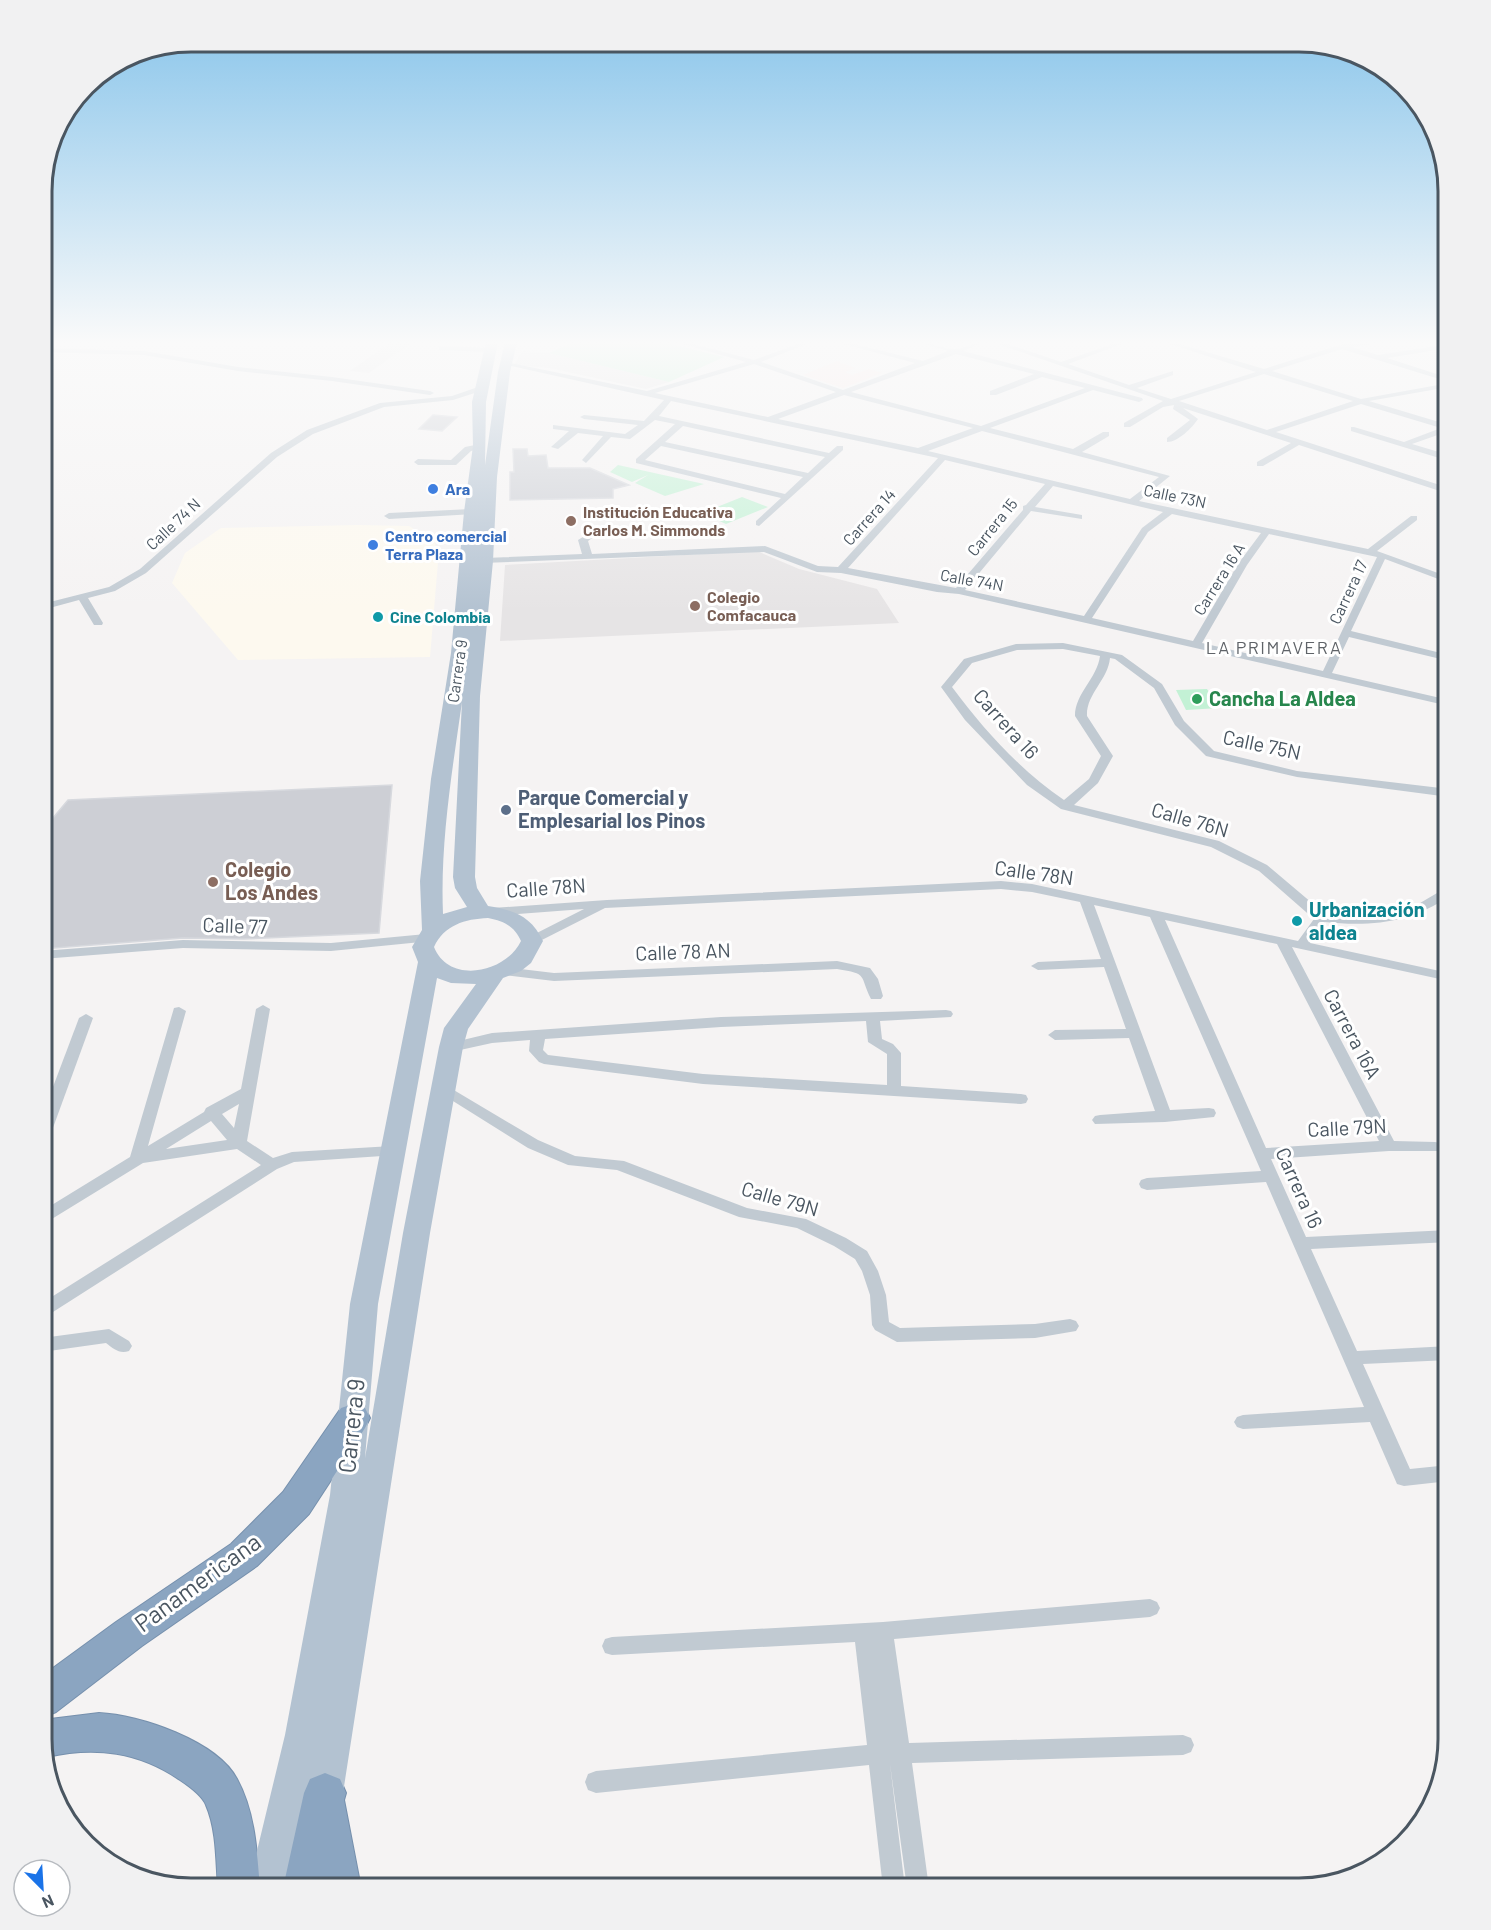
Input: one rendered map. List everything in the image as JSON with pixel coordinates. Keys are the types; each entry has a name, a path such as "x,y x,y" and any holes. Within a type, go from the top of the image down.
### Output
{"highway":[{"name":"Panamericana","path":"52,1692 129,1634 244,1555 296,1503 353,1418"},
{"path":"52,1738 93,1732 133,1736 198,1765 222,1791 233,1829 238,1878"},
{"name":"Carrera 9","path":"306,1878 325,1793"},
{"path":"325,1793 338,1878"}],"main road":[{"name":"Carrera 9","path":"269,1878 303,1735 346,1495 364,1304 429,944 431,881 441,779 460,653 480,432"},
{"name":"Carrera 9","path":"485,912 466,888 464,877 471,696 485,561 490,477 496,432"},
{"path":"485,912 510,916 526,927 532,941 526,956 499,972 464,977 438,969 429,944 454,918 485,912"},
{"name":"Carrera 9","path":"325,1793 356,1627 392,1376 442,1088 456,1028 499,972"}],"street":[{"name":"Calle 74 N","path":"53,604 112,589 143,571 274,455 310,432"},
{"path":"555,447 574,432"},
{"path":"584,432 627,437 633,432"},
{"path":"671,432 639,461 787,497"},
{"path":"722,432 830,456"},
{"name":"Calle 73N","path":"827,432 944,456 1170,511 1370,552 1438,576"},
{"path":"920,451 970,432"},
{"path":"1002,432 1166,476 1132,502"},
{"path":"1170,440 1180,432"},
{"path":"1269,432 1438,487"},
{"path":"1364,432 1438,454"},
{"path":"1405,444 1438,432"},
{"path":"1075,452 1106,434"},
{"path":"586,460 609,435"},
{"path":"1260,464 1299,442"},
{"path":"659,443 809,476"},
{"path":"418,462 453,463 468,449 480,446"},
{"path":"759,523 840,448"},
{"name":"Carrera 14","path":"841,570 944,456"},
{"name":"Carrera 15","path":"959,591 1026,508 1050,483"},
{"path":"1026,508 1079,517"},
{"path":"1087,620 1144,530 1170,511"},
{"path":"389,516 471,512"},
{"path":"1370,552 1414,518"},
{"name":"Carrera 16 A","path":"1196,645 1243,564 1268,530"},
{"path":"588,557 583,540 596,532"},
{"name":"Calle 74N","path":"485,561 765,549 817,569 841,570 937,589 959,591 1438,701"},
{"name":"Carrera 17","path":"1326,675 1382,555"},
{"path":"82,597 98,623"},
{"path":"1346,633 1438,655"},
{"name":"Calle 75N","path":"968,661 1016,647 1063,645 1118,657 1158,686 1179,723 1210,754 1297,774 1438,792"},
{"path":"1065,806 1094,781 1107,756 1081,717 1082,704 1104,671 1105,654"},
{"name":"Carrera 16","path":"968,661 946,687 969,718 1031,783 1065,806"},
{"name":"Calle 76N","path":"1065,806 1215,844 1263,868 1321,918"},
{"name":"Calle 78N","path":"485,912 980,885 1032,888 1438,975"},
{"path":"1302,945 1321,918 1354,922 1381,921 1402,917 1438,898"},
{"path":"1086,900 1165,1117"},
{"name":"Calle 78N","path":"532,941 607,904"},
{"name":"Carrera 16","path":"1156,915 1404,1478 1438,1474"},
{"name":"Carrera 16A","path":"1281,940 1389,1146"},
{"name":"Calle 77","path":"53,954 171,944 331,947 429,944"},
{"path":"1038,966 1109,963"},
{"name":"Calle 78 AN","path":"499,972 554,977 837,966 863,969 872,976 876,996"},
{"path":"239,1143 263,1009"},
{"path":"137,1159 179,1011"},
{"path":"451,1047 492,1038 721,1022 946,1014"},
{"path":"873,1017 875,1042 888,1047 894,1053 894,1090"},
{"path":"52,1108 86,1018"},
{"path":"1055,1035 1134,1033"},
{"path":"538,1035 536,1051 544,1059 703,1079 1021,1099"},
{"name":"Calle 79N","path":"442,1088 533,1143 573,1161 619,1165 745,1213 800,1223 840,1242 861,1255 879,1295 881,1324 897,1335 1035,1331 1070,1326"},
{"path":"52,1212 211,1112 250,1090"},
{"path":"211,1112 239,1143 272,1165"},
{"path":"1100,1120 1209,1113"},
{"path":"137,1159 239,1143"},
{"name":"Calle 79N","path":"1262,1154 1389,1146 1435,1147"},
{"path":"52,1305 272,1165 292,1158 392,1151"},
{"path":"1147,1184 1271,1176"},
{"path":"1301,1243 1438,1237"},
{"path":"52,1344 109,1336 123,1346"},
{"path":"1351,1358 1438,1354"},
{"path":"1243,1422 1376,1414"},
{"path":"612,1646 874,1631 1150,1608"},
{"path":"874,1631 889,1754 894,1878"},
{"path":"596,1782 889,1754 1183,1745"},
{"path":"889,1754 916,1878"}],"shaded area":[{"path":"409,526 435,542 438,562 430,657 238,660 172,583 185,553 221,528"},
{"name":"Colegio Comfacauca","path":"757,551 799,569 877,589 899,623 500,641 505,565"}],"green space":[{"path":"618,465 704,484 665,496 635,483 648,475 632,482 610,472"},
{"path":"742,497 768,507 726,524 702,513"},
{"name":"Cancha La Aldea","path":"1207,689 1219,708 1186,710 1176,690"}],"building":[{"path":"513,449 527,449 528,456 546,455 548,468 590,468 629,485 613,489 613,498 510,500 510,472 514,472"},
{"name":"Colegio Los Andes","path":"392,785 379,933 244,939 183,938 53,948 53,818 68,800"}],"place":[{"name":"Ara","path":"433,489"},
{"name":"Institución Educativa Carlos M. Simmonds","path":"571,521"},
{"name":"Centro comercial Terra Plaza","path":"373,545"},
{"name":"Colegio Comfacauca","path":"695,606"},
{"name":"Cine Colombia","path":"378,617"},
{"name":"Cancha La Aldea","path":"1197,699"},
{"name":"Parque Comercial y Emplesarial los Pinos","path":"506,810"},
{"name":"Colegio Los Andes","path":"213,882"},
{"name":"Urbanización aldea","path":"1297,921"}],"district":[{"name":"LA PRIMAVERA","path":"1274,648"}]}
